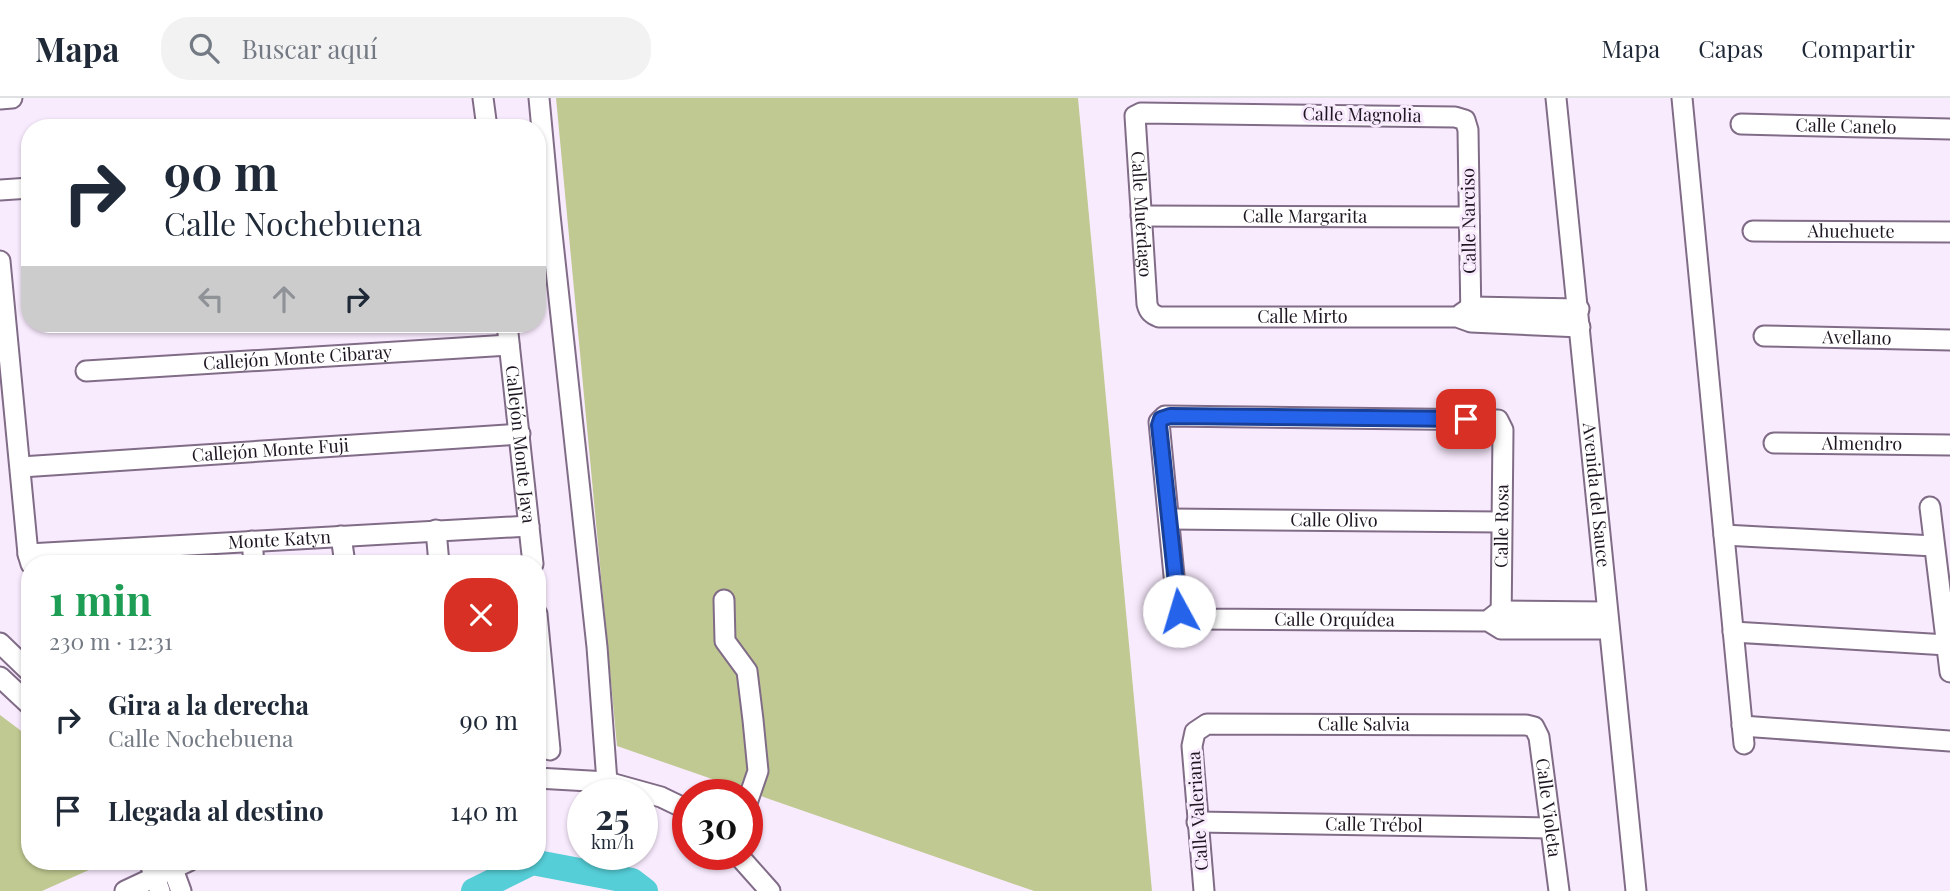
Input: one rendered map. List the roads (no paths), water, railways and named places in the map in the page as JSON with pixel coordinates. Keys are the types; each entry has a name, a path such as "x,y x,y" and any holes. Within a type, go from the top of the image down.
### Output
{"street":[{"path":"0,99 12,98"},
{"path":"483,98 486,119"},
{"path":"540,98 542,119"},
{"name":"Avenida del Sauce","path":"1556,98 1636,891"},
{"path":"1682,98 1743,735 1950,741"},
{"name":"Calle Magnolia","path":"1135,116 1141,113 1455,117 1465,120"},
{"name":"Calle Muérdago","path":"1135,116 1147,304 1150,313"},
{"name":"Calle Narciso","path":"1465,120 1468,130 1469,217 1466,315"},
{"name":"Calle Canelo","path":"1741,124 1950,129"},
{"path":"546,168 597,648 607,779"},
{"path":"0,190 21,189"},
{"name":"Calle Margarita","path":"1141,216 1469,217"},
{"name":"Ahuehuete","path":"1752,231 1950,232"},
{"path":"0,261 30,555"},
{"name":"Calle Mirto","path":"1150,313 1159,317 1466,315 1579,318"},
{"name":"Callejón Monte Jaya","path":"508,333 532,555"},
{"name":"Avellano","path":"1763,337 1950,340"},
{"name":"Callejón Monte Cibaray","path":"86,371 509,345"},
{"name":"Calle Rosa","path":"1170,519 1159,425 1161,419 1170,416 1493,419 1501,423 1503,430 1496,620"},
{"name":"Callejón Monte Fuji","path":"21,467 520,434"},
{"name":"Almendro","path":"1774,443 1950,445"},
{"path":"1930,508 1950,672"},
{"name":"Calle Orquídea","path":"1170,519 1177,606 1182,615 1195,619 1608,620"},
{"name":"Calle Olivo","path":"1170,519 1500,522"},
{"name":"Monte Katyn","path":"79,555 252,541 529,526"},
{"path":"436,530 438,555"},
{"path":"1724,535 1934,546"},
{"path":"341,537 344,555"},
{"path":"252,541 253,555"},
{"path":"724,600 724,641 747,671 758,771 755,779"},
{"path":"1733,632 1947,645"},
{"path":"0,643 21,663"},
{"path":"0,677 21,697"},
{"name":"Calle Salvia","path":"1195,732 1207,724 1534,727"},
{"name":"Calle Violeta","path":"1534,727 1539,737 1559,891"},
{"path":"546,731 550,750"},
{"name":"Calle Valeriana","path":"1195,732 1192,760 1204,891"},
{"path":"546,779 567,780"},
{"name":"Calle Trébol","path":"1197,822 1550,828"},
{"path":"179,870 181,891"},
{"path":"751,870 770,891"},
{"path":"125,891 155,876"}],"waterway":[{"path":"546,865 632,881 645,891"},
{"path":"474,891 516,870"}]}
